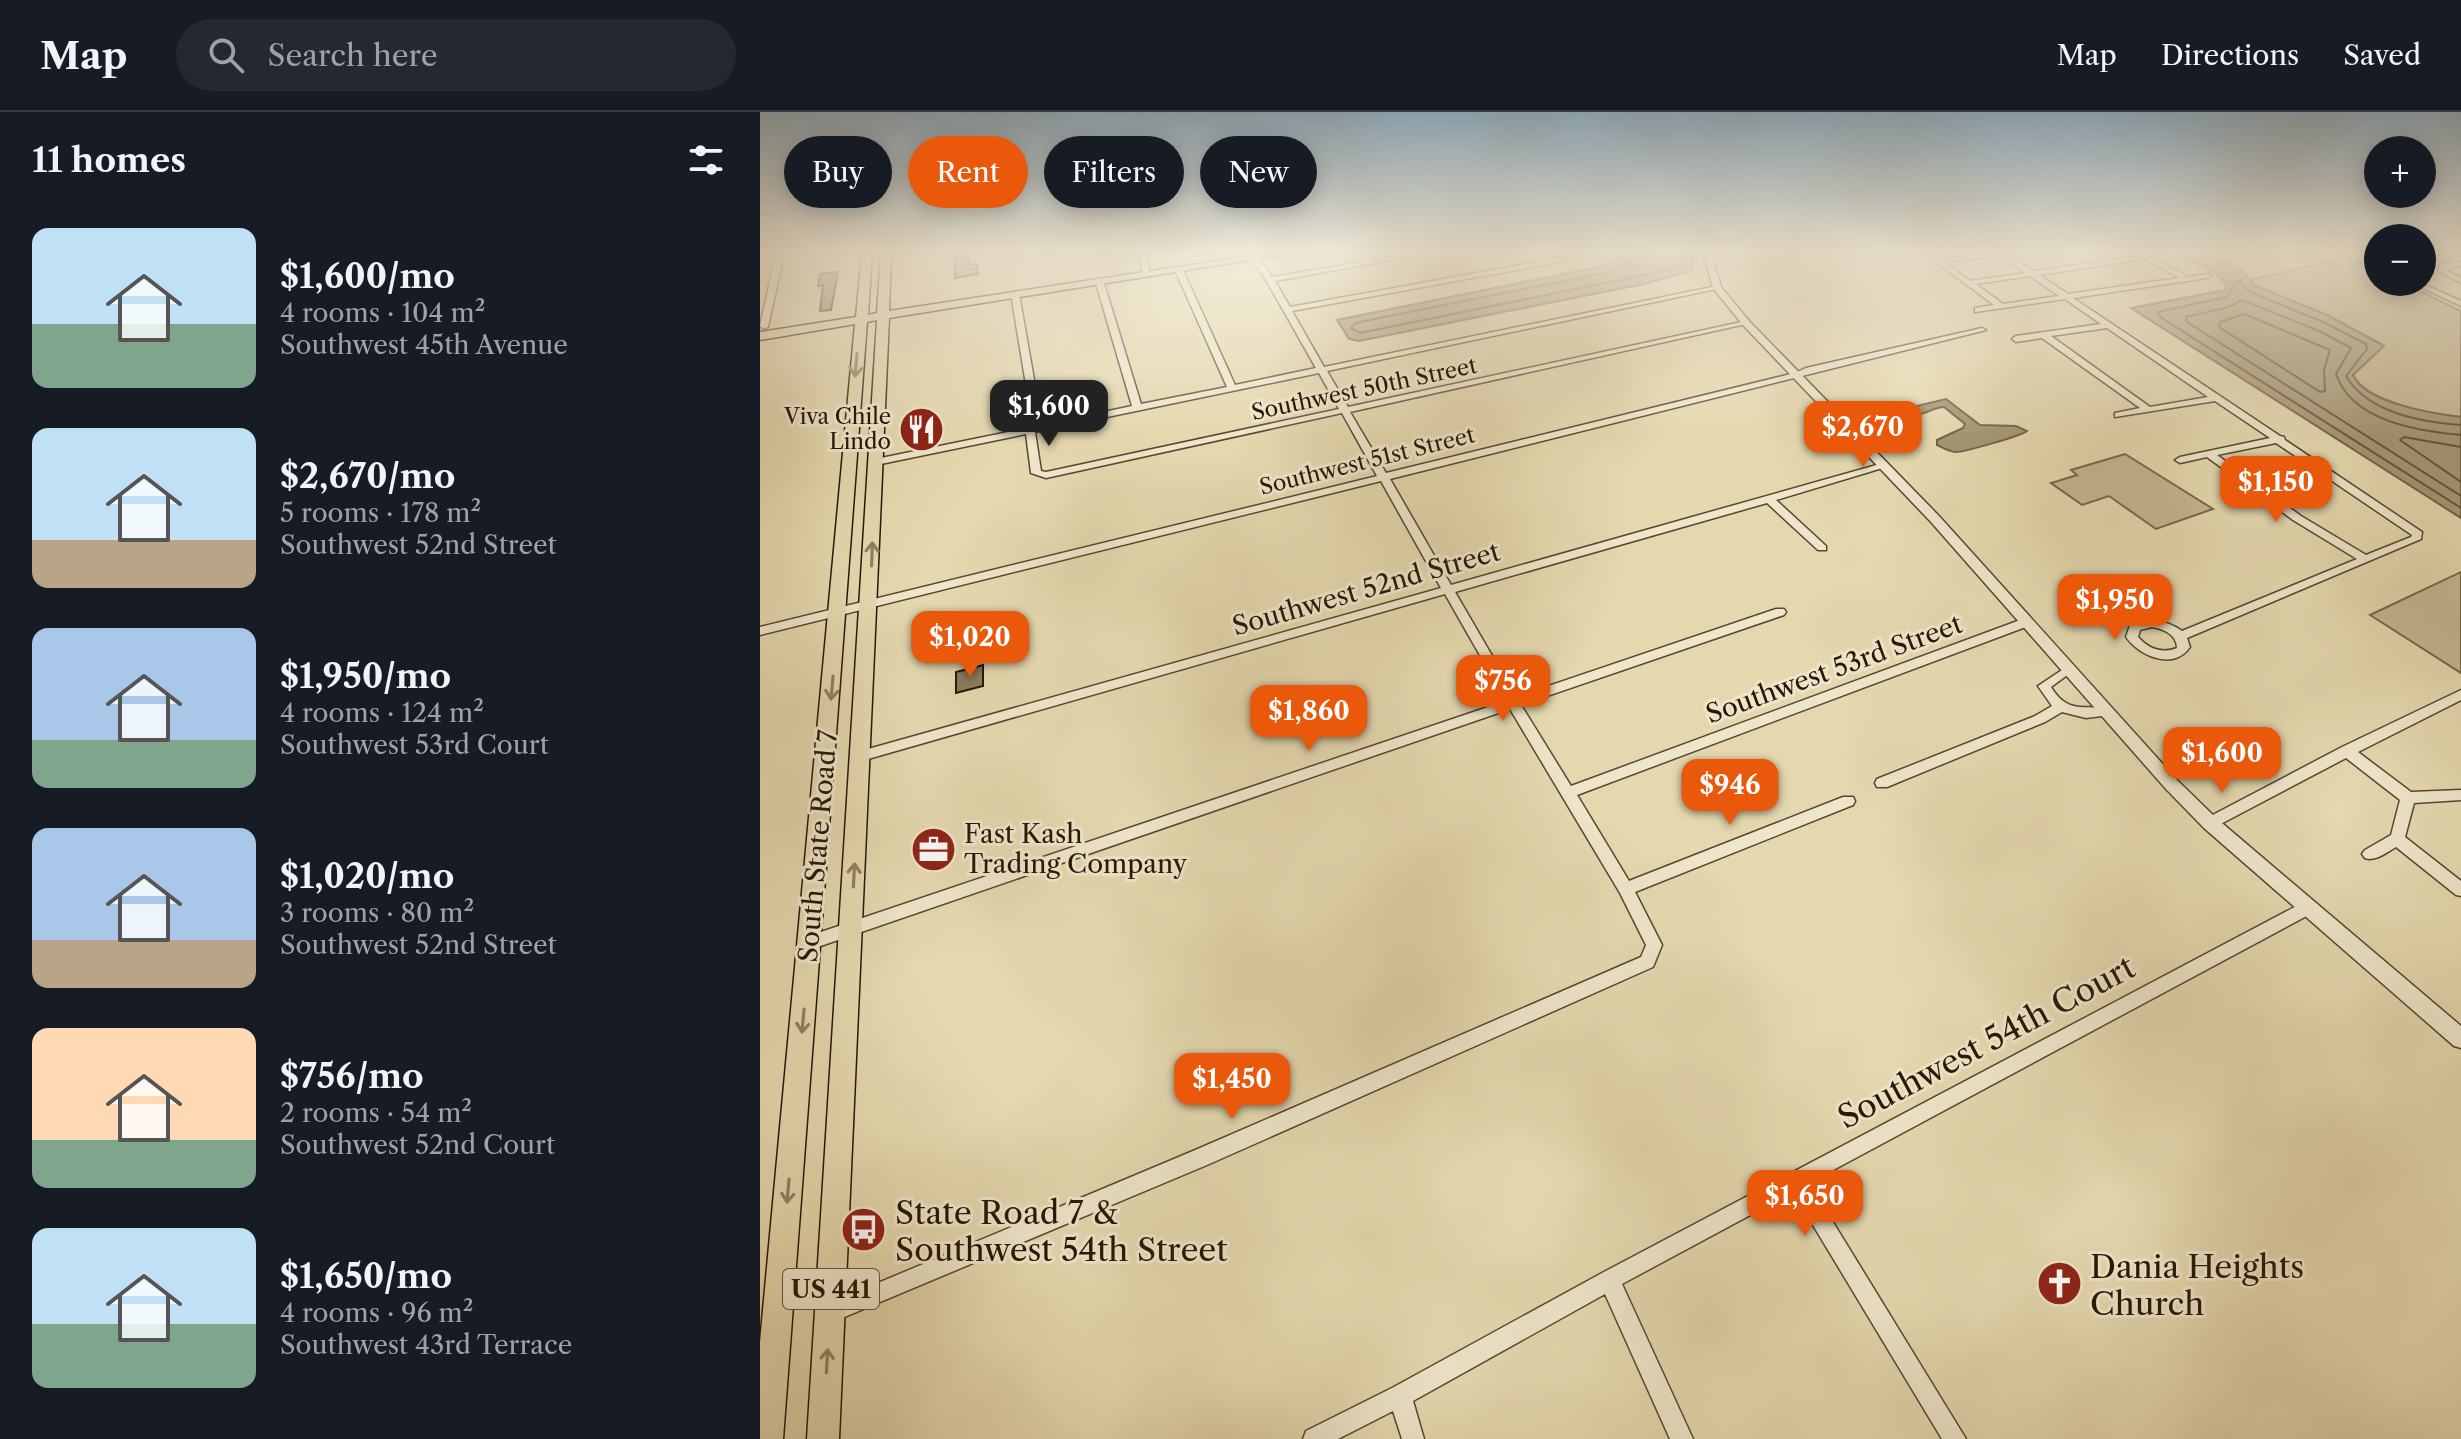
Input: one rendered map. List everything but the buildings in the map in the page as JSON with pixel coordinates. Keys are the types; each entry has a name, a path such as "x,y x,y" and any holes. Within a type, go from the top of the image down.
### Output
{"main road":[{"path":"761,330 860,315"},
{"name":"South State Road 7","path":"767,1439 839,611 860,315"},
{"name":"South State Road 7","path":"823,1439 870,603 882,315"},
{"path":"849,452 876,470"},
{"path":"848,469 876,470"}],"street":[{"path":"1018,315 1034,429"},
{"path":"1109,315 1137,408"},
{"path":"1199,315 1232,389"},
{"path":"830,1313 1191,1162 1647,962 1654,945 1652,935 1382,478 1347,411 1290,315"},
{"path":"876,470 1034,429 1588,315"},
{"path":"1739,315 1884,466 2105,712 2210,823 2461,1039"},
{"path":"2094,315 2413,527 2418,534 2416,539 2180,636"},
{"name":"Southwest 50th Street","path":"1034,429 1036,473 1060,473 1746,323"},
{"path":"2016,339 2109,325"},
{"name":"Southwest 51st Street","path":"760,631 1982,330"},
{"path":"2044,335 2148,410"},
{"path":"2118,415 2217,398"},
{"path":"2180,460 2281,439"},
{"path":"2209,454 2297,518 2366,560"},
{"name":"Southwest 52nd Street","path":"861,756 1884,466"},
{"path":"1769,499 1822,548"},
{"path":"809,943 1780,612"},
{"name":"Southwest 53rd Street","path":"1567,793 2027,622"},
{"path":"2068,670 2044,686 2049,696 2074,714 2105,712"},
{"path":"2210,823 2461,695"},
{"path":"1882,783 2040,719 2061,707"},
{"path":"2347,751 2408,798 2461,795"},
{"path":"2370,854 2397,839 2408,798"},
{"path":"1626,889 1848,801"},
{"path":"2397,839 2461,890"},
{"name":"Southwest 54th Court","path":"1314,1439 1400,1396 1609,1280 2308,907"},
{"path":"1796,1180 1955,1439"},
{"path":"1609,1280 1682,1439"},
{"path":"1400,1396 1413,1439"}],"shaded area":[{"path":"2327,315 2461,315 2461,417 2386,400 2361,385 2353,375 2383,345"},
{"path":"2125,454 2213,509 2156,529 2109,496 2082,505 2051,483 2077,475 2071,470"},
{"path":"2461,572 2461,673 2370,615"}],"water":[{"path":"1362,315 1489,315 1359,341 1349,339 1337,320"},
{"path":"2142,315 2327,315 2384,346 2353,375 2360,385 2385,400 2461,417 2461,518"},
{"path":"1946,399 1980,425 2016,426 2027,431 1970,449 1956,452 1946,450 1937,445 1937,440 1963,428 1965,424 1944,407 1917,414 1908,408"}],"place":[{"name":"Viva Chile Lindo","path":"922,429"},
{"name":"Fast Kash Trading Company","path":"933,849"},
{"name":"State Road 7 & Southwest 54th Street","path":"864,1230"},
{"name":"Dania Heights Church","path":"2059,1284"}]}
